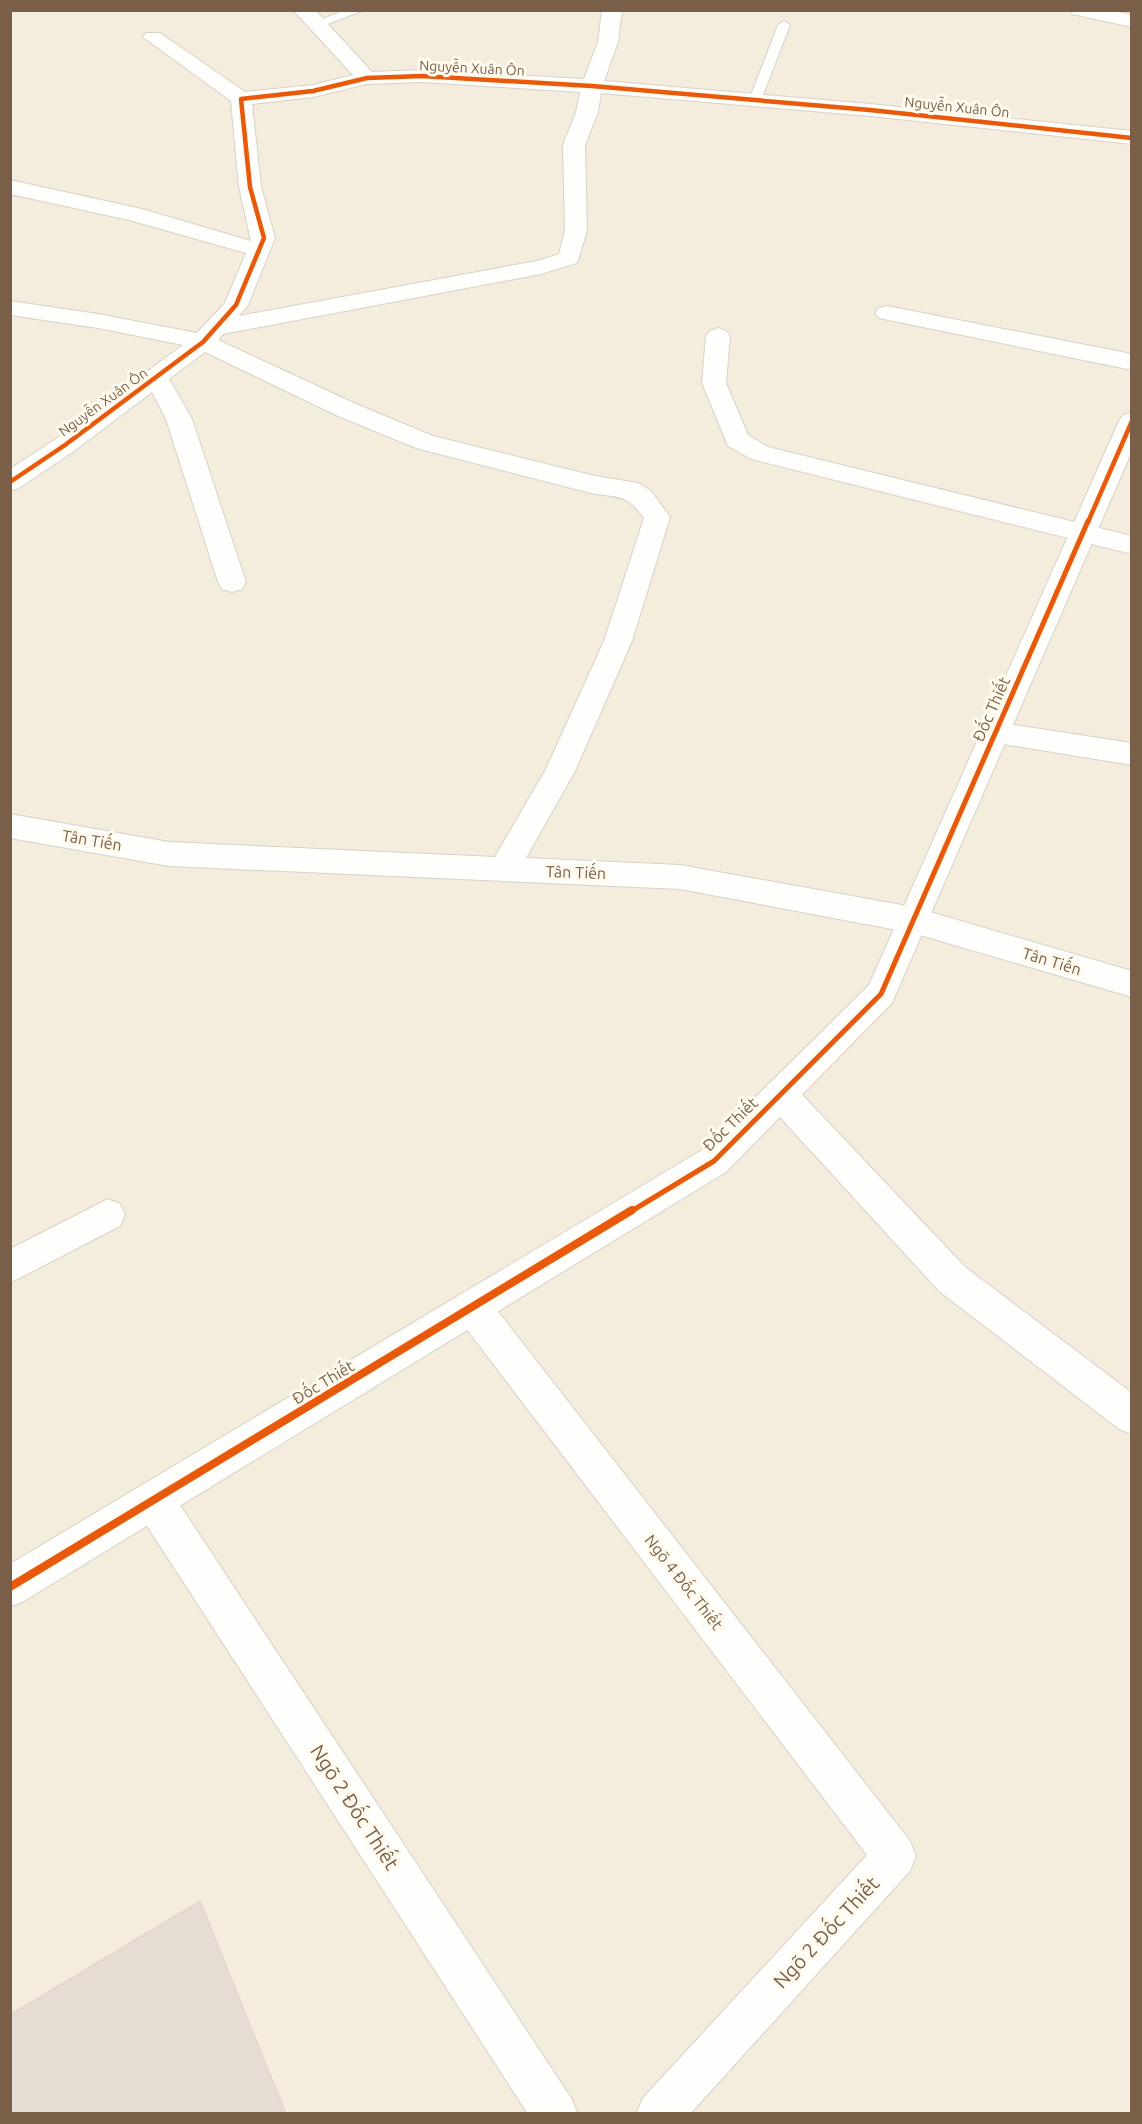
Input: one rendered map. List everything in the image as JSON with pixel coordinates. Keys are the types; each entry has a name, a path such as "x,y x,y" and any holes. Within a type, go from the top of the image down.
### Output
{"street":[{"path":"10,308 209,335 541,267 569,258 576,231 574,145 587,112 592,86 608,42 612,10"},
{"path":"1079,10 1131,21"},
{"path":"309,17 367,78"},
{"path":"153,37 241,99"},
{"name":"Nguyễn Xuân Ôn","path":"10,482 156,378 209,335 236,304 264,238 250,187 241,99 313,91 367,78 422,76 592,86 754,100 1131,138"},
{"path":"10,187 134,214 259,250"},
{"path":"887,313 1131,362"},
{"path":"209,335 347,410 425,442 595,485 629,489 642,497 657,517 618,641 560,771 504,869"},
{"path":"718,336 714,383 737,440 760,453 1131,545"},
{"path":"156,378 179,419 232,582"},
{"name":"Đốc Thiết","path":"10,1587 714,1161 881,994 1131,421"},
{"path":"995,733 1131,754"},
{"name":"Tân Tiến","path":"10,826 169,854 680,877 913,920 1131,984"},
{"path":"780,1095 952,1279 1131,1416"},
{"path":"10,1267 108,1215"},
{"name":"Ngõ 4 Đốc Thiết","path":"472,1307 896,1856"},
{"name":"Ngõ 2 Đốc Thiết","path":"154,1501 555,2114"},
{"name":"Ngõ 2 Đốc Thiết","path":"658,2114 896,1856"}],"lane":[{"path":"309,17 358,10"},
{"path":"754,100 784,25"}],"shaded area":[{"path":"11,11 1131,11 1131,2113 11,2113"}],"building":[{"path":"200,1901 286,2114 10,2114 10,2015"}],"cycle path":[{"path":"10,482 65,445 203,342 236,305 264,238 250,187 241,99 313,91 367,78 422,76 592,86 870,110 1132,138"},
{"path":"10,1587 714,1161 881,994 1132,421"}]}
